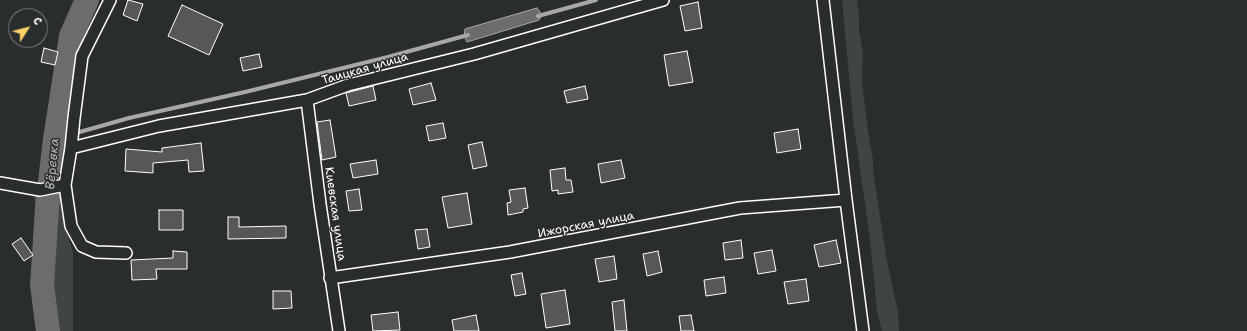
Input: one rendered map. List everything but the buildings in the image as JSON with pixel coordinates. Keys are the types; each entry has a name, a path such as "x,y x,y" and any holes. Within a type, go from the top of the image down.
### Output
{"street":[{"path":"110,0 82,56 65,185 72,226 82,246 96,252 126,253"},
{"name":"Таицкая улица","path":"71,148 159,126 307,100 348,85 474,54 663,0"},
{"path":"823,0 862,331"},
{"name":"Киевская улица","path":"307,100 338,331"},
{"path":"0,183 40,190 65,185"},
{"name":"Ижорская улица","path":"330,278 510,252 740,208 846,200"}],"shaded area":[{"path":"842,0 857,0 859,30 863,53 862,81 873,160 873,171 887,261 898,312 899,331 882,331 877,312 870,239 853,119"},
{"path":"537,8 542,15 539,20 467,42 464,36 465,29"},
{"path":"53,192 61,195 65,203 66,227 73,253 73,331 54,331 54,311 37,297 36,216 34,197"}],"waterway":[{"name":"Вёревка","path":"48,331 42,285 47,208 55,139 71,36 87,0"},
{"path":"538,16 596,0"},
{"path":"55,139 129,118 245,92 388,57 468,35"}]}
